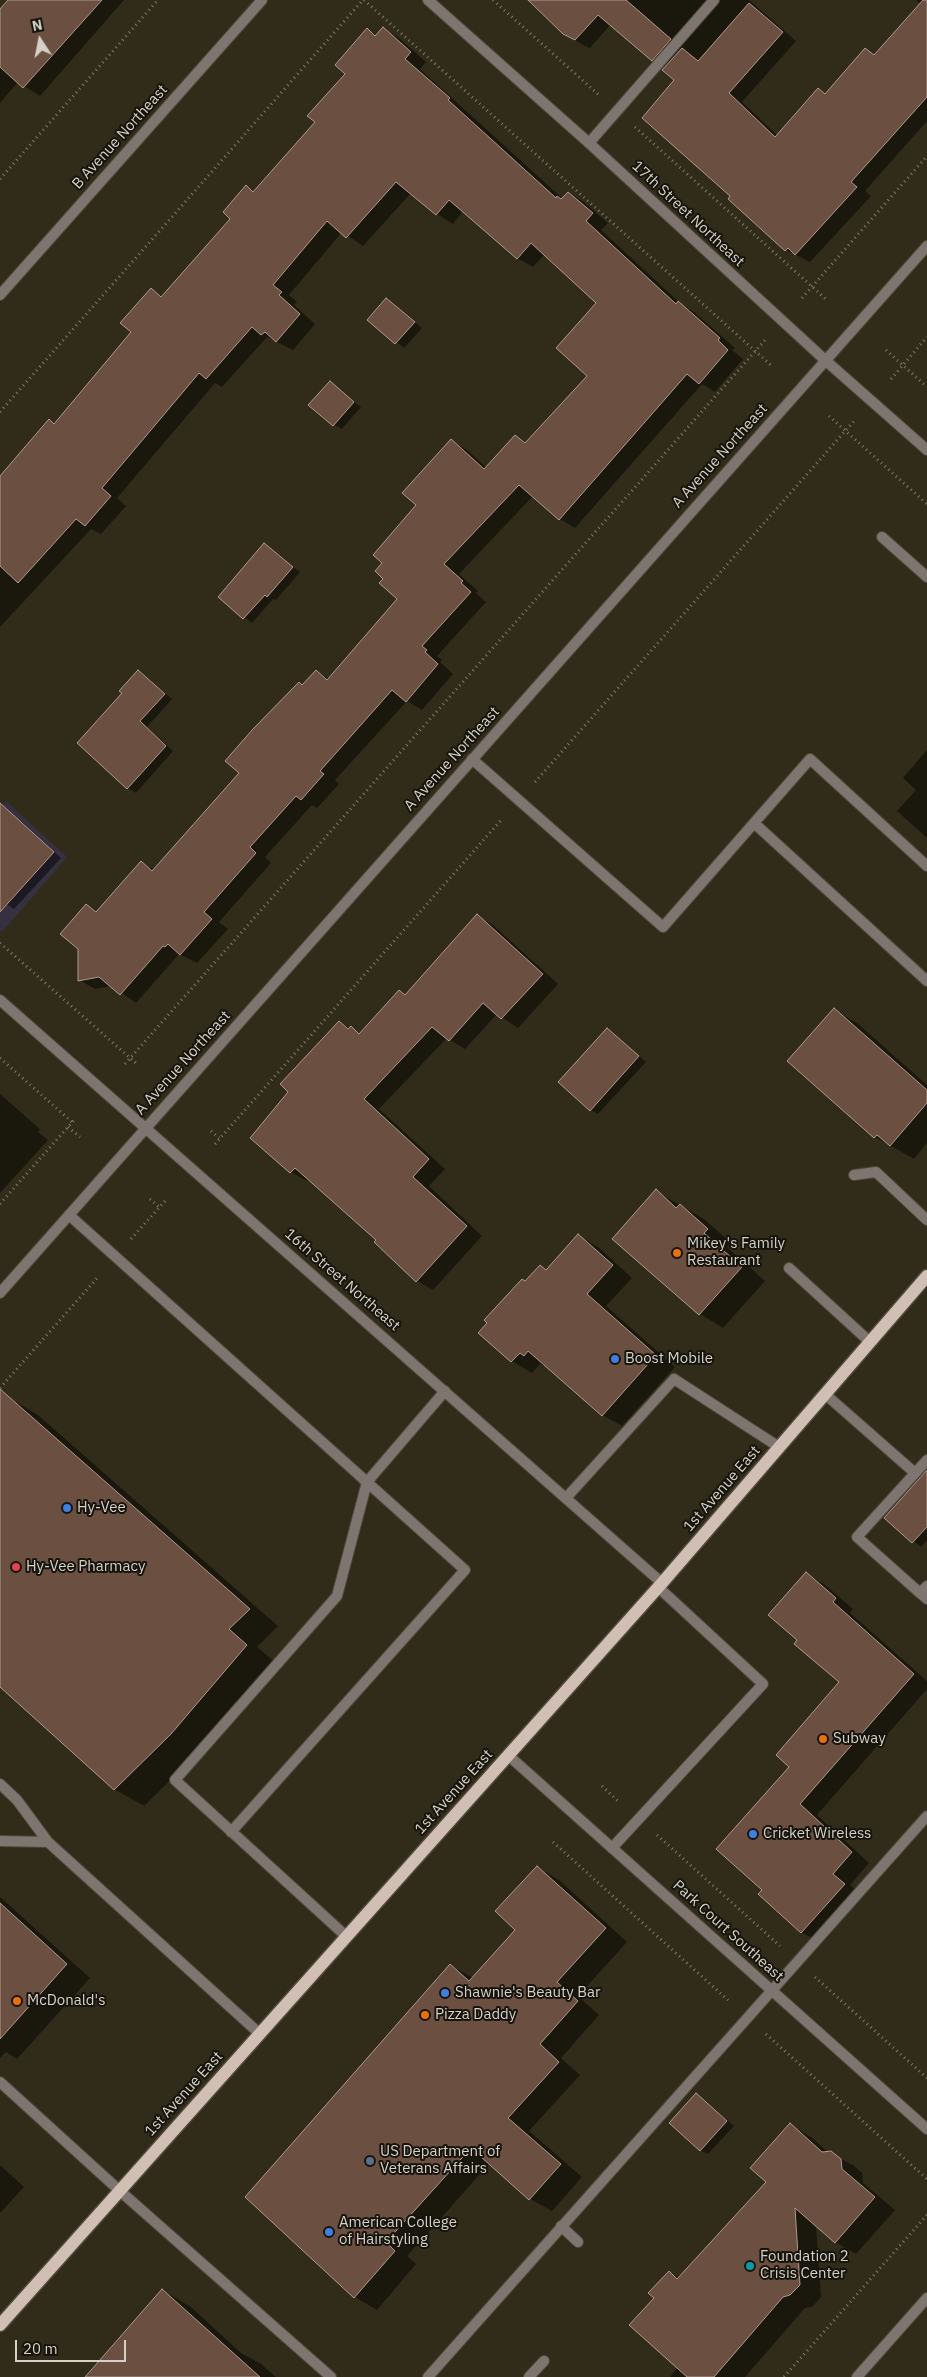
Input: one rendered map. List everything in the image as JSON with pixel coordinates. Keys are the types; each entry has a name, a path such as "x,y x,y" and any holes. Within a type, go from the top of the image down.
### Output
{"main road":[{"name":"1st Avenue East","path":"0,2325 660,1585 927,1276"}],"street":[{"name":"B Avenue Northeast","path":"0,295 262,0"},
{"name":"17th Street Northeast","path":"428,0 589,143 825,360 927,450"},
{"path":"589,143 714,0"},
{"name":"A Avenue Northeast","path":"0,1293 927,246"},
{"path":"882,536 927,577"},
{"path":"472,759 663,927 810,759 927,866"},
{"path":"754,823 927,982"},
{"name":"16th Street Northeast","path":"0,1000 566,1498 763,1684 639,1819"},
{"path":"854,1175 876,1172 927,1220"},
{"path":"69,1215 465,1570 231,1832"},
{"path":"789,1268 870,1342"},
{"path":"566,1498 674,1379 780,1447"},
{"path":"347,1937 175,1780 337,1596 367,1482 445,1391"},
{"path":"825,1394 915,1473"},
{"path":"925,1593 857,1537 927,1460"},
{"name":"Park Court Southeast","path":"508,1756 927,2128"},
{"path":"0,1784 17,1800 48,1842 260,2034"},
{"path":"428,2377 927,1816"},
{"path":"612,1848 639,1819"},
{"path":"0,1841 48,1842"},
{"path":"0,2082 120,2191 331,2377"},
{"path":"561,2226 578,2242"},
{"path":"857,2377 927,2298"},
{"path":"529,2377 544,2361"}],"path":[{"path":"0,179 158,0"},
{"path":"0,412 364,0 773,367"},
{"path":"493,0 828,300"},
{"path":"802,298 927,156"},
{"path":"891,379 927,337"},
{"path":"125,1064 766,338"},
{"path":"886,350 927,387"},
{"path":"829,416 927,504"},
{"path":"845,432 855,420"},
{"path":"0,943 138,1065"},
{"path":"0,1058 73,1121 0,1204"},
{"path":"68,1127 80,1137"},
{"path":"211,1131 219,1138"},
{"path":"150,1199 159,1207"},
{"path":"0,1388 165,1201"},
{"path":"602,1786 927,2078"},
{"path":"784,2377 927,2214"}],"shaded area":[{"path":"6,801 67,857 2,932 0,931 0,807"}],"building":[{"path":"8,0 102,0 23,88 0,67 0,9"},
{"path":"528,0 626,0 671,39 652,61 598,15 575,40 563,34"},
{"path":"923,0 927,0 927,97 851,182 857,187 795,255 788,248 785,251 728,199 730,196 642,118 674,80 662,70 682,48 698,61 749,3 783,32 729,93 775,137 818,88 825,94 865,48 874,55"},
{"path":"383,27 411,52 405,59 450,98 448,100 556,198 557,196 561,199 568,192 593,213 586,221 676,304 678,301 720,338 718,340 728,350 699,384 687,374 559,520 519,485 444,564 463,581 461,583 471,592 422,646 427,650 425,652 438,664 406,702 392,690 320,771 324,774 301,800 296,796 250,847 256,853 204,912 212,919 180,955 168,944 165,947 163,946 120,995 99,977 78,981 78,949 60,934 86,904 96,912 141,861 152,871 239,773 225,761 253,729 299,682 302,685 316,670 327,680 397,599 379,583 383,579 375,571 382,563 373,555 416,505 402,493 451,439 484,469 515,435 525,443 587,376 556,348 596,303 531,243 517,259 449,200 436,215 396,182 346,238 327,221 273,285 282,292 279,295 300,314 276,342 265,332 261,335 252,327 206,379 199,373 102,488 111,496 85,526 76,519 18,583 0,566 0,476 49,419 54,424 131,332 120,323 151,288 161,297 230,219 223,212 246,185 253,192 315,122 307,116 345,74 335,65 367,28 375,36"},
{"path":"386,298 415,322 395,344 367,320"},
{"path":"330,381 354,402 333,426 308,405"},
{"path":"264,543 293,567 267,597 265,595 243,619 218,597"},
{"path":"138,670 165,694 140,721 166,746 127,789 77,743 122,693 119,691"},
{"path":"0,803 54,852 0,912"},
{"path":"477,914 543,974 501,1019 483,1003 449,1041 432,1027 364,1099 429,1159 413,1177 467,1226 416,1282 374,1242 376,1240 295,1168 290,1173 250,1138 288,1092 280,1084 339,1021 348,1029 351,1026 359,1034 399,990 405,995"},
{"path":"834,1008 927,1090 927,1103 890,1146 877,1135 874,1138 787,1061"},
{"path":"607,1028 639,1056 590,1111 558,1082"},
{"name":"Mikey's Family Restaurant","path":"656,1189 676,1208 680,1204 708,1229 704,1233 742,1267 699,1315 612,1239"},
{"path":"578,1234 613,1265 587,1294 656,1355 602,1416 528,1351 524,1356 520,1353 511,1362 478,1333 487,1323 484,1320 522,1279 525,1281 540,1265 546,1270"},
{"name":"Hy-Vee","path":"0,1389 250,1609 229,1629 247,1645 171,1734 114,1790 0,1687"},
{"path":"927,1470 927,1527 912,1543 884,1518"},
{"path":"806,1572 836,1598 833,1602 914,1674 800,1804 852,1852 833,1874 845,1884 801,1933 758,1894 762,1890 716,1849 789,1767 776,1755 839,1682 794,1644 797,1640 768,1615"},
{"path":"537,1866 606,1928 557,1982 578,2001 540,2044 559,2062 508,2118 561,2164 529,2200 471,2148 386,2242 395,2251 354,2298 245,2197 450,1964 469,1981 515,1930 495,1911"},
{"name":"McDonald's","path":"0,1903 67,1964 0,2039"},
{"path":"696,2093 727,2121 700,2151 669,2123"},
{"path":"790,2123 822,2152 831,2151 841,2159 842,2169 875,2197 835,2243 795,2208 800,2285 790,2295 783,2297 714,2377 687,2377 629,2325 654,2298 648,2293 669,2271 677,2279 766,2182 750,2168"},
{"path":"162,2289 260,2377 85,2377"}],"place":[{"name":"Mikey's Family Restaurant","path":"677,1253"},
{"name":"Boost Mobile","path":"615,1359"},
{"name":"Hy-Vee","path":"67,1508"},
{"name":"Hy-Vee Pharmacy","path":"16,1567"},
{"name":"Subway","path":"823,1739"},
{"name":"Cricket Wireless","path":"753,1834"},
{"name":"Shawnie's Beauty Bar","path":"445,1993"},
{"name":"McDonald's","path":"17,2001"},
{"name":"Pizza Daddy","path":"425,2015"},
{"name":"US Department of Veterans Affairs","path":"370,2161"},
{"name":"American College of Hairstyling","path":"329,2232"},
{"name":"Foundation 2 Crisis Center","path":"750,2266"}]}
